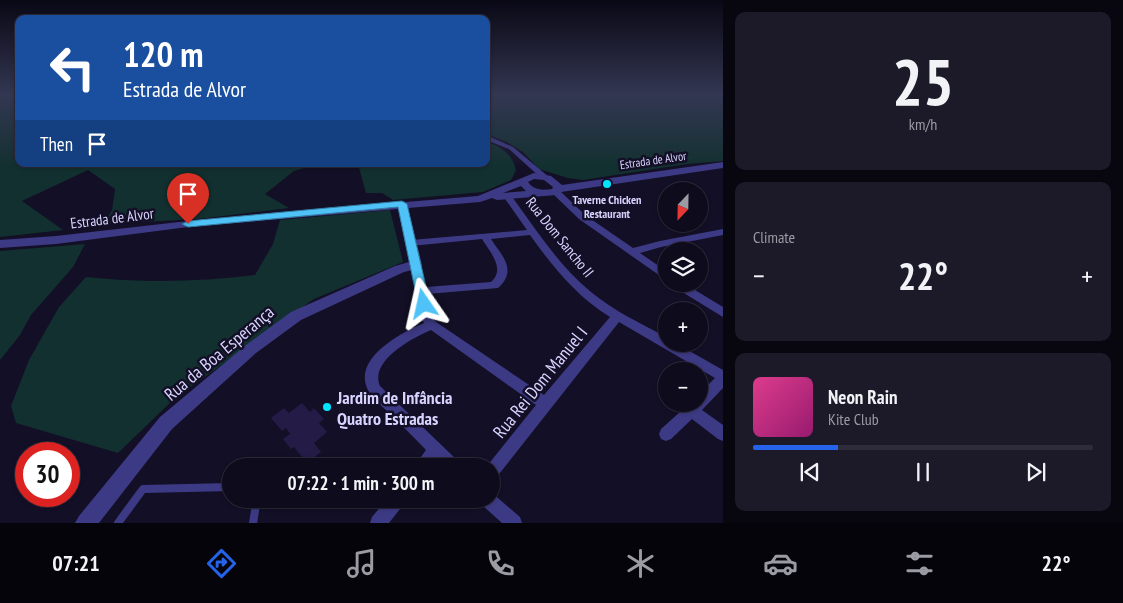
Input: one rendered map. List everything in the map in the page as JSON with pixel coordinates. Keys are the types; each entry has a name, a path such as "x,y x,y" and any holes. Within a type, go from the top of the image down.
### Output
{"street":[{"path":"490,139 511,148 526,162 556,183 557,190 571,208"},
{"path":"526,162 524,180 527,188 571,208 658,271"},
{"name":"Estrada de Alvor","path":"0,244 56,240 188,224 538,193 588,183 723,165"},
{"name":"Estrada de Alvor","path":"480,198 532,176 588,183"},
{"name":"Rua Dom Sancho II","path":"507,196 532,232 580,289 618,315 658,338"},
{"path":"402,204 427,318 432,325 544,404"},
{"path":"411,243 532,232"},
{"path":"631,252 660,244 723,232"},
{"path":"421,291 494,285 502,280 504,268 485,237"},
{"name":"Rua da Boa Esperança","path":"86,523 166,423 252,349 296,316 400,269 416,265"},
{"path":"690,292 723,313"},
{"name":"Rua Rei Dom Manuel I","path":"500,461 544,404 618,315"},
{"path":"432,325 415,331 384,354 373,368 370,378 375,390 444,458"},
{"name":"Rua Dom Sancho II","path":"682,352 723,377"},
{"path":"708,393 723,377"},
{"path":"666,434 690,412"},
{"path":"702,412 723,434"},
{"path":"430,458 436,450"},
{"path":"378,523 390,508"},
{"path":"498,508 514,523"}],"lane":[{"path":"118,523 143,489 222,487"},
{"path":"253,523 256,508"}],"green space":[{"path":"0,119 15,119 15,167 322,167 304,168 294,171 265,194 289,208 198,219 104,224 112,210 115,189 88,170 22,201 63,230 0,237"},
{"path":"490,119 723,119 723,161 687,164 583,180 568,178 539,169 523,152 507,142 490,136"},
{"path":"490,143 509,155 516,170 511,180 483,192 393,200 382,193 366,193 359,167 490,167"},
{"path":"390,210 403,262 314,299 174,399 118,453 16,423 11,406 29,360 59,307 86,277 170,281 255,275 273,244 280,220"},
{"path":"85,244 73,267 31,315 20,335 0,360 0,251"}],"building":[{"path":"302,403 310,412 314,408 324,419 319,423 327,432 314,443 321,452 313,458 303,458 294,447 291,449 283,439 290,434 286,428 282,431 271,418 284,408 289,413"}],"place":[{"name":"Taverne Chicken Restaurant","path":"607,184"},
{"name":"Jardim de Infância Quatro Estradas","path":"327,407"}],"route":[{"path":"188,224 402,204 424,304"}]}
